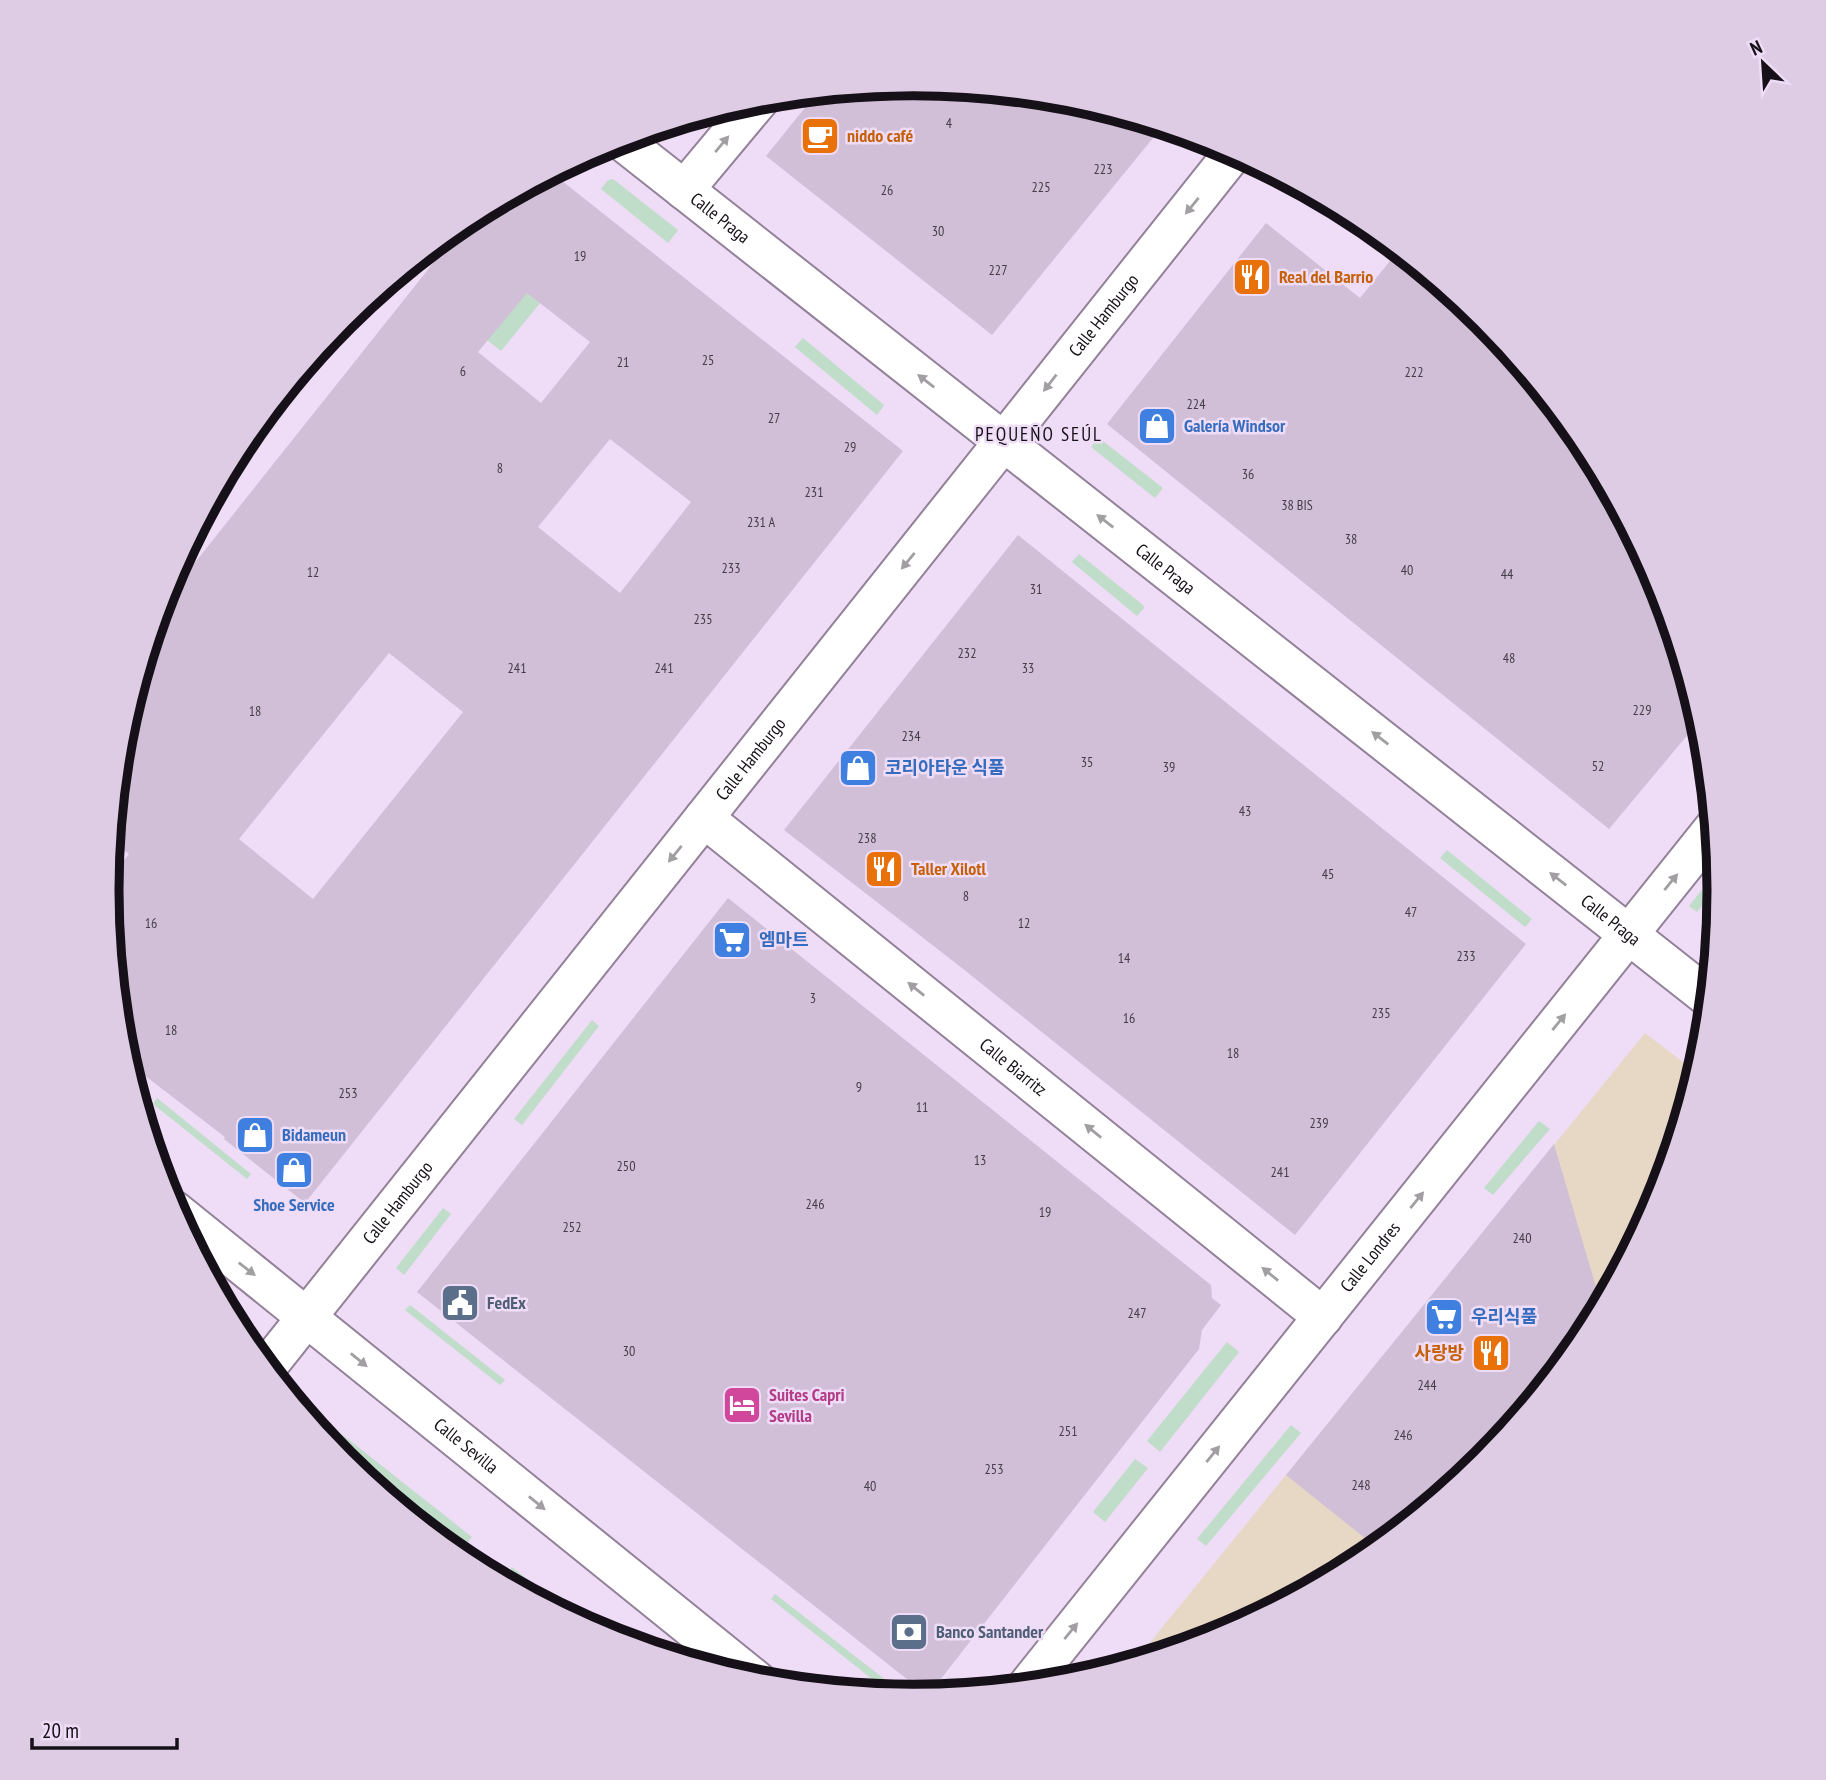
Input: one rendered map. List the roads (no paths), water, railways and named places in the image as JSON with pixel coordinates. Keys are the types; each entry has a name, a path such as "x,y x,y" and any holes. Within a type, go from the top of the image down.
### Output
{"street":[{"path":"684,190 747,114"},
{"name":"Calle Praga","path":"631,148 1700,991"},
{"name":"Calle Hamburgo","path":"273,1359 1227,161"},
{"name":"Calle Biarritz","path":"704,818 1323,1317"},
{"name":"Calle Londres","path":"1037,1673 1705,839"},
{"name":"Calle Sevilla","path":"195,1227 734,1663"}],"place":[{"name":"niddo café","path":"820,136"},
{"name":"Real del Barrio","path":"1252,277"},
{"name":"Galería Windsor","path":"1157,426"},
{"name":"코리아타운 식품","path":"858,768"},
{"name":"Taller Xilotl","path":"884,869"},
{"name":"엠마트","path":"732,940"},
{"name":"Bidameun","path":"255,1135"},
{"name":"Shoe Service","path":"294,1170"},
{"name":"FedEx","path":"460,1303"},
{"name":"우리식품","path":"1444,1317"},
{"name":"사랑방","path":"1491,1353"},
{"name":"Suites Capri Sevilla","path":"742,1405"},
{"name":"Banco Santander","path":"909,1632"}],"district":[{"name":"PEQUEÑO SEÚL","path":"1039,434"}]}
